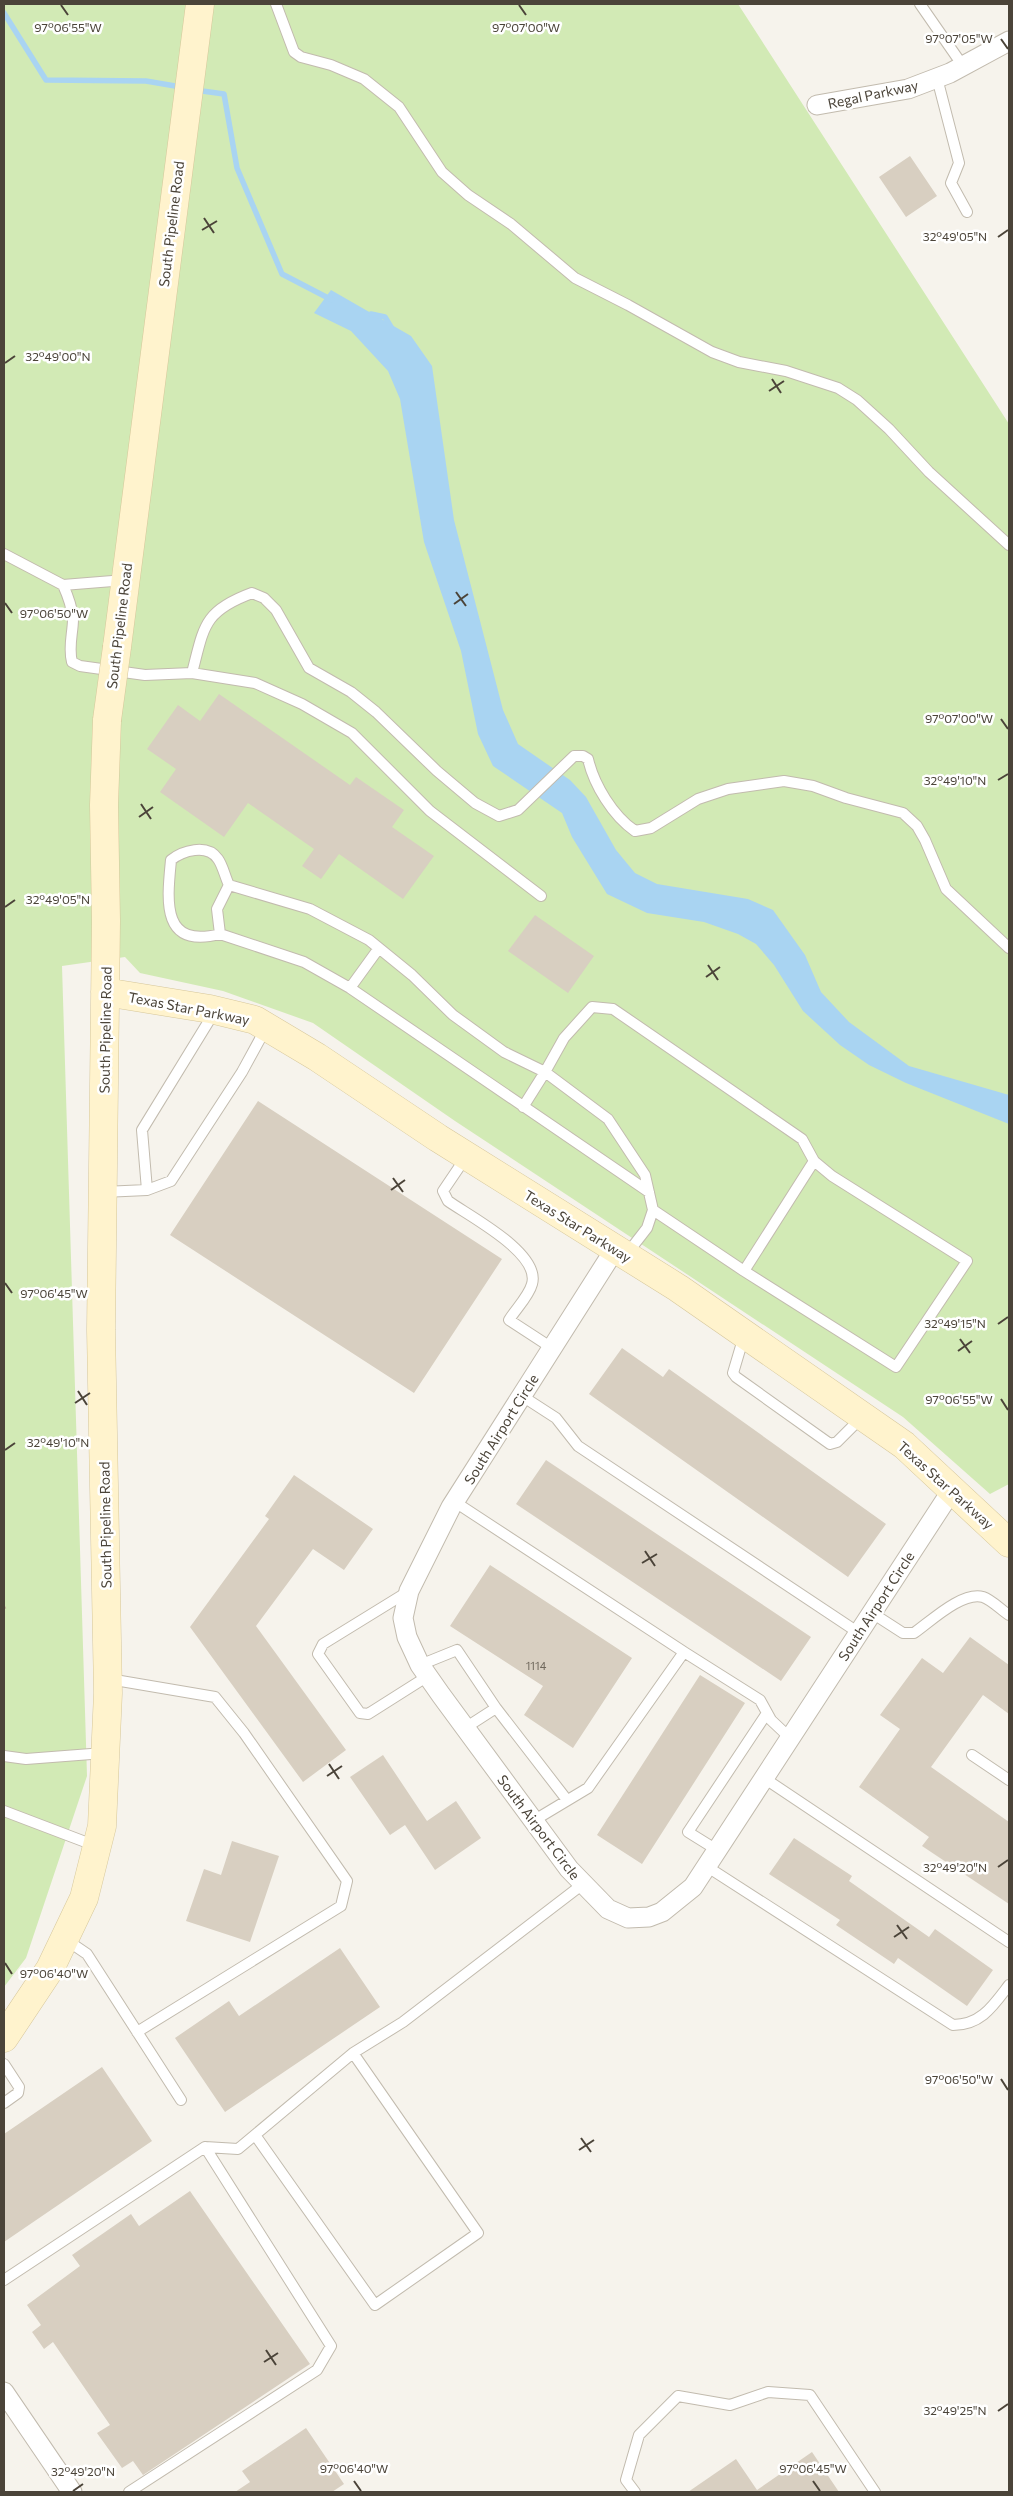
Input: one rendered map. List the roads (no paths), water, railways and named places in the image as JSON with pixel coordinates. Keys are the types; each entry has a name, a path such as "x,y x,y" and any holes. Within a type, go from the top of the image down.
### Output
{"street":[{"name":"South Pipeline Road","path":"4,2038 50,1969 84,1898 102,1826 108,1679 101,1330 105,992 104,805 107,720 200,4"},
{"name":"Regal Parkway","path":"817,105 908,90 963,66 1009,42"},
{"name":"Texas Star Parkway","path":"105,992 216,1011 255,1020 317,1056 466,1156 620,1252 745,1335 904,1445 952,1490 1007,1535"},
{"name":"South Airport Circle","path":"620,1252 552,1348 455,1502 408,1591 403,1618 407,1636 424,1670 569,1869 608,1909 628,1918 648,1917 662,1912 677,1903 693,1887 952,1490"},
{"path":"4,2392 72,2492"}],"lane":[{"path":"276,4 294,52 301,57 331,65 364,79 399,107 442,172 468,195 511,224 575,278 628,304 712,352 739,362 786,371 838,388 857,400 889,429 929,472 1009,545"},
{"path":"920,4 963,66"},
{"path":"937,78 959,163 951,183 967,212"},
{"path":"4,554 63,585 125,580"},
{"path":"63,585 70,601 73,620 70,654 72,662 80,666 145,675 192,673 255,683 302,704 352,734 430,811 541,896"},
{"path":"192,673 204,627 208,620 233,600 252,593 264,598 276,610 309,668 351,692 376,712 437,771 475,803 499,816 518,810 574,756 583,756 588,759 590,768 616,815 635,831 651,828 698,799 728,788 784,781 813,786 846,798 903,813 921,833 946,889 1009,948"},
{"path":"620,1252 647,1228 653,1210 649,1192 645,1175 608,1119 546,1072 504,1052 453,1015 369,940 310,909 229,885 217,858 206,850 182,851 171,860 168,890 172,920 178,931 190,936 220,934 304,962 350,988 649,1192"},
{"path":"220,934 217,909 229,885"},
{"path":"350,988 378,948"},
{"path":"522,1107 546,1072 564,1038 592,1007 613,1009 802,1139 814,1161 832,1176 967,1260 896,1367 744,1271 653,1210"},
{"path":"147,1190 142,1130 216,1011"},
{"path":"103,1192 147,1190 171,1181 242,1072 267,1027"},
{"path":"466,1156 443,1191 448,1202 521,1252 532,1267 532,1284 509,1320 552,1348"},
{"path":"744,1271 814,1161"},
{"path":"745,1335 734,1373 736,1377 830,1444 837,1442 862,1416"},
{"path":"522,1396 556,1418 578,1446 859,1633"},
{"path":"455,1502 760,1700 772,1720 790,1738"},
{"path":"408,1591 323,1644 318,1654 360,1713 368,1714 424,1670 457,1650 496,1708 567,1800"},
{"path":"872,1613 903,1633 914,1634 959,1600 982,1597 1009,1615"},
{"path":"533,1821 588,1788 684,1652"},
{"path":"108,1679 215,1697 244,1733 347,1881 341,1906 137,2032"},
{"path":"465,1728 496,1708"},
{"path":"717,1850 688,1832 767,1713"},
{"path":"4,1756 26,1759 105,1752"},
{"path":"972,1756 1009,1780"},
{"path":"764,1778 1009,1942"},
{"path":"4,1811 97,1846"},
{"path":"706,1866 952,2025 965,2025 982,2018 1009,1985"},
{"path":"4,2280 205,2147 238,2149 353,2054 403,2022 584,1884"},
{"path":"64,1939 87,1954 181,2100"},
{"path":"255,2135 375,2305 478,2234 353,2054"},
{"path":"4,2064 19,2087 18,2093 4,2103"},
{"path":"129,2492 318,2370 331,2346 205,2147"},
{"path":"635,2492 626,2480 639,2435 678,2396 730,2405 768,2392 810,2396 876,2492"}],"water":[{"path":"331,290 411,336 432,366 454,520 503,710 518,744 570,780 586,797 616,850 635,873 657,884 748,899 773,910 805,955 821,992 849,1022 909,1066 1009,1095 1009,1124 906,1083 869,1065 840,1045 803,1011 774,965 756,944 738,934 704,922 647,913 607,894 572,837 562,813 493,766 478,734 461,651 424,542 400,399 388,371 351,331 314,313"}],"waterway":[{"path":"4,13 46,80 146,81 181,87"},
{"path":"195,90 224,94 237,168 282,274 332,300"},
{"path":"371,314 385,317 391,327"}]}
